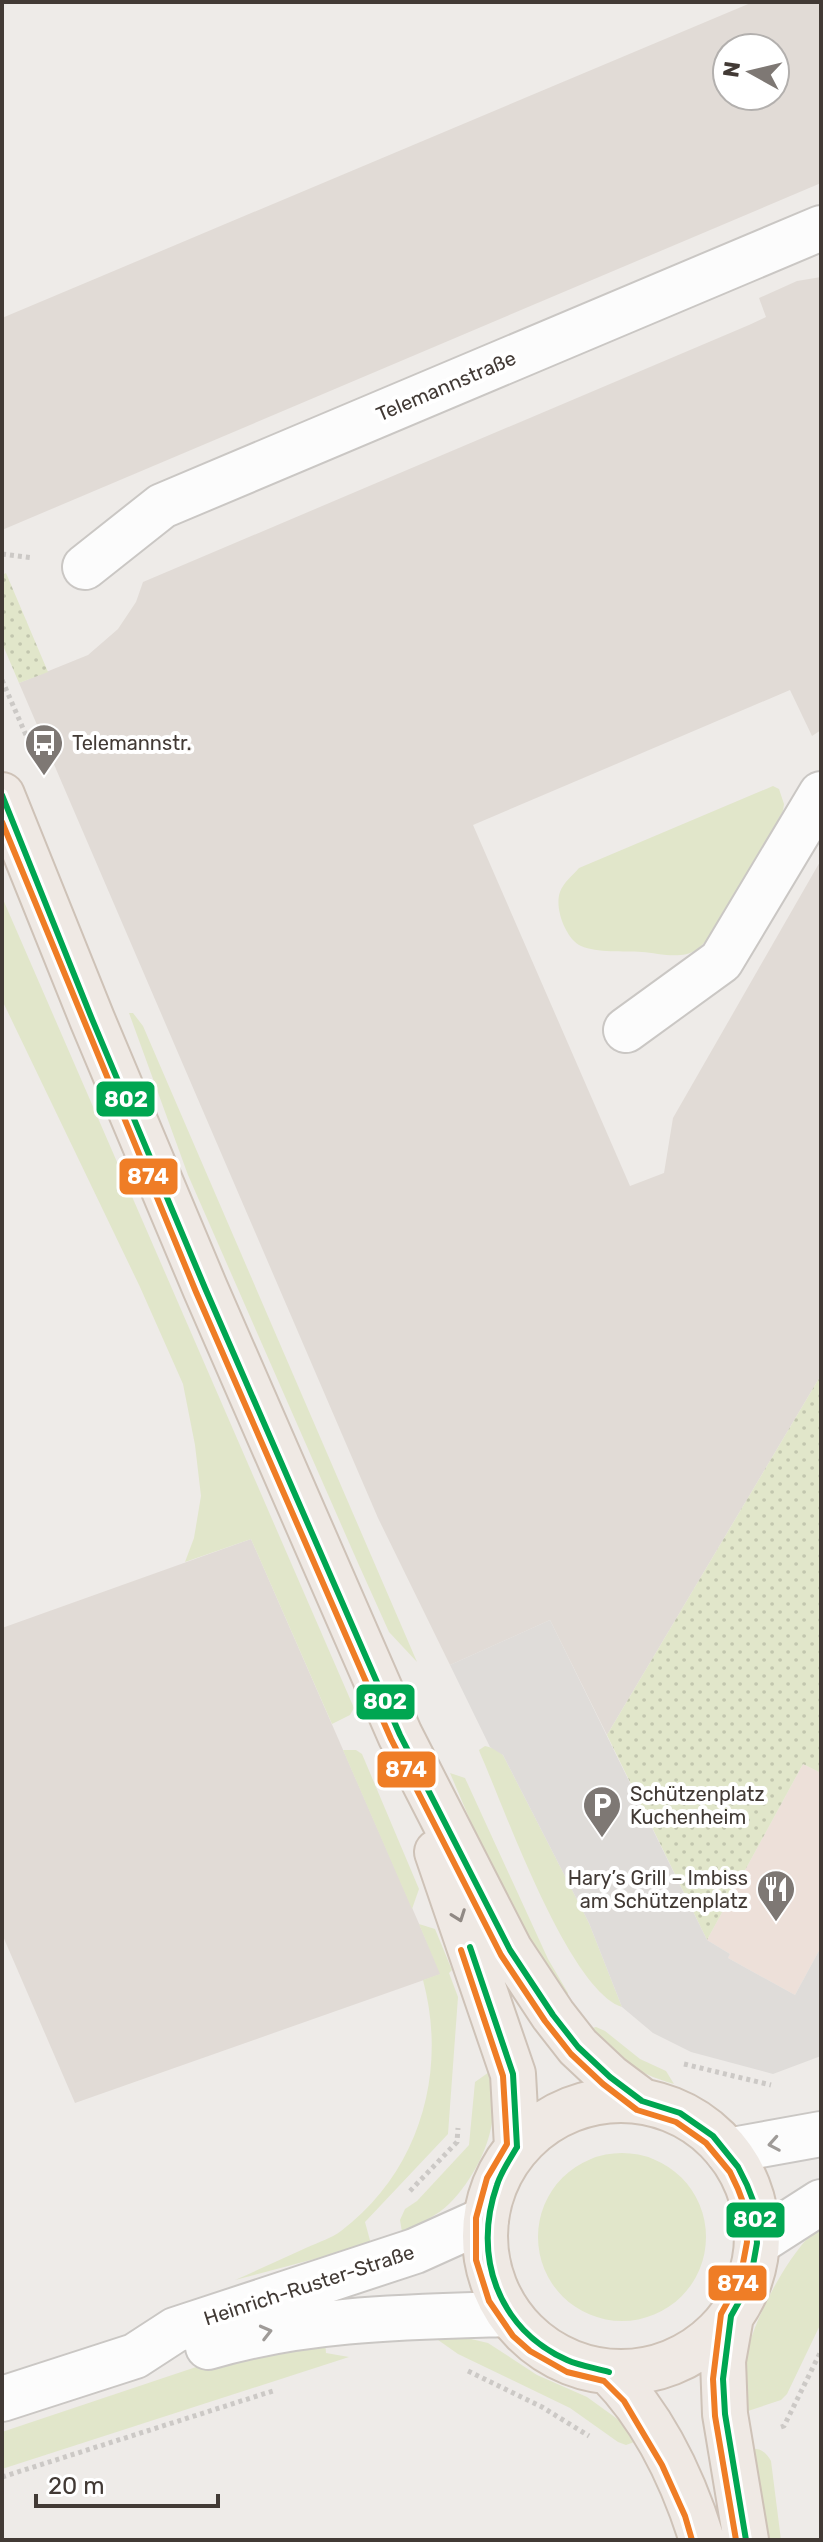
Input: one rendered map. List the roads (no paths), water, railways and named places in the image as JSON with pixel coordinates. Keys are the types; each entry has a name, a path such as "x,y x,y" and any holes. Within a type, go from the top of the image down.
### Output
{"main road":[{"path":"2,795 205,1288 400,1735 472,1870 510,1950 578,2047 642,2101"},
{"path":"400,1735 447,1884 513,2074 517,2147"},
{"path":"603,2101 642,2101 680,2113 697,2123 727,2151 754,2203 757,2243 750,2282 718,2332 687,2356 650,2370 609,2372 571,2363 553,2354 521,2330 498,2297 486,2258 486,2219 496,2181 517,2147 548,2122 574,2109 603,2101"},
{"path":"731,2316 723,2361 725,2414 746,2540"},
{"path":"609,2372 632,2395 671,2460 702,2540"}],"street":[{"name":"Telemannstraße","path":"85,567 162,506 821,228"},
{"path":"626,1030 721,961 821,794"},
{"path":"727,2151 821,2134"},
{"path":"757,2243 821,2202"},
{"name":"Heinrich-Ruster-Straße","path":"2,2399 135,2356 175,2330 415,2251 486,2219"},
{"name":"Heinrich-Ruster-Straße","path":"135,2356 182,2355 278,2329 405,2317 509,2314"}],"place":[{"name":"Telemannstr.","path":"44,777"},
{"name":"Schützenplatz Kuchenheim","path":"602,1839"},
{"name":"Hary’s Grill – Imbiss am Schützenplatz","path":"776,1923"}]}
